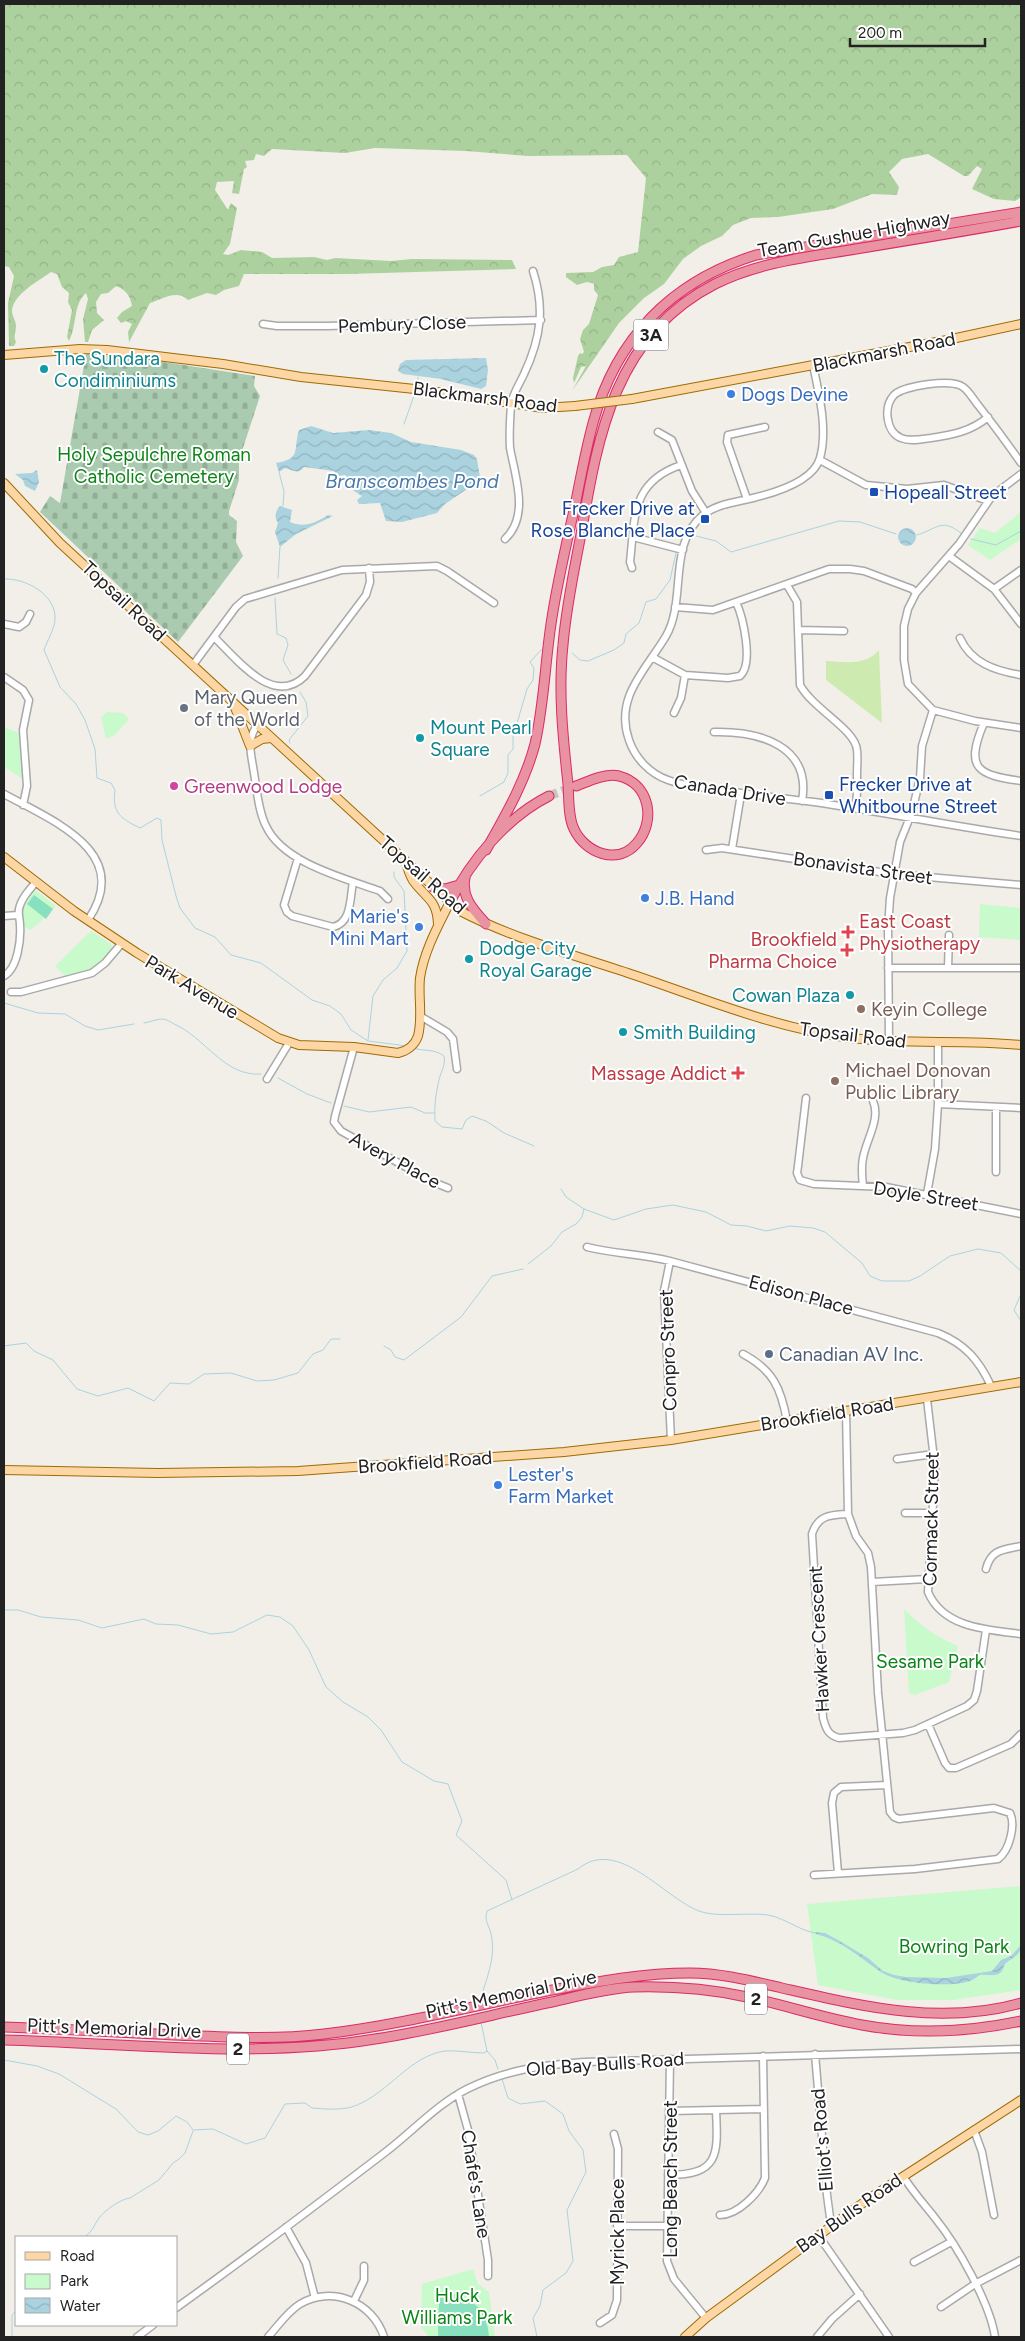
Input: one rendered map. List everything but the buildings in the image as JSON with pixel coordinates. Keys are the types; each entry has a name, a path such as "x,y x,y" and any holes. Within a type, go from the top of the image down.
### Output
{"highway":[{"name":"Team Gushue Highway","path":"486,850 517,794 531,759 539,721 556,598 594,418 621,355 643,326 662,306 685,288 709,273 756,255 1021,212"},
{"name":"Team Gushue Highway","path":"576,786 610,775 620,776 639,788 650,814 645,833 637,844 625,853 612,856 596,852 589,848 572,826 562,714 563,645 582,524 600,434 609,407 628,367 658,327 682,305 713,285 748,270 777,262 1021,221"},
{"path":"450,902 466,873 486,850 527,809 549,796"},
{"path":"466,873 464,891 467,900 486,924"},
{"path":"433,887 445,889 459,885"},
{"name":"Pitt's Memorial Drive","path":"4,2027 262,2037 321,2034 359,2029 613,1978 656,1973 694,1973 728,1976 864,2007 902,2012 941,2014 980,2012 1021,2003"},
{"name":"Pitt's Memorial Drive","path":"4,2040 250,2050 293,2049 376,2039 631,1987 666,1987 746,1996 862,2025 902,2031 966,2030 1021,2021"}],"main road":[{"name":"Blackmarsh Road","path":"4,355 80,349 107,350 511,402 542,408 632,399 1021,324"},
{"name":"Topsail Road","path":"4,483 48,531 460,911 486,924 555,949 789,1027 833,1036 1021,1045"},
{"path":"234,704 234,709 243,726 250,746 262,739 271,738"},
{"name":"Park Avenue","path":"4,857 122,943 181,981 288,1043 354,1046 398,1053 405,1051 415,1042 420,1016"},
{"path":"405,861 413,881 433,900 437,908 438,926"},
{"path":"420,1016 420,979 425,959 450,902"},
{"path":"438,926 445,917 460,911"},
{"name":"Brookfield Road","path":"4,1470 158,1473 298,1471 564,1452 671,1440 1021,1382"},
{"name":"Bay Bulls Road","path":"685,2337 706,2318 831,2225 1021,2100"}],"street":[{"path":"505,539 513,527 520,496 510,445 511,402 531,360 542,320 540,296 533,271"},
{"name":"Pembury Close","path":"262,324 277,326 327,326 542,320"},
{"path":"814,365 823,429 820,460 866,485 907,490 944,485 988,501"},
{"path":"988,417 969,429 956,434 914,440 902,439 894,434 888,424 890,401 895,394 902,390 944,382 954,382 963,386 988,417 1021,463"},
{"path":"747,499 727,442 728,435 765,427"},
{"path":"658,432 672,440 692,491 706,513"},
{"name":"Canada Drive","path":"820,460 807,475 794,485 778,492 714,508 692,527 683,550 675,607 669,630 629,692 625,710 627,732 634,753 655,774 667,780 741,794 855,808 1021,836"},
{"path":"632,568 630,562 635,513 644,490 661,473 681,465"},
{"path":"1021,474 1005,485 988,501 962,541 916,593 908,609 904,626 904,660 908,684 933,710 984,722 1021,728"},
{"path":"633,537 683,550"},
{"path":"949,556 994,588 1021,624"},
{"path":"193,665 236,607 248,598 338,570 437,566 447,570 494,603"},
{"path":"214,637 264,682 277,686 295,683 305,676 364,598 370,582 369,568"},
{"path":"675,607 712,610 829,569 850,568 864,571 912,589 916,593"},
{"path":"994,588 1021,570"},
{"path":"787,584 797,602 800,685 806,696 815,706 843,727 853,738 858,749 855,808"},
{"path":"652,657 685,675 737,677 743,673 746,664 744,621 736,602"},
{"path":"4,624 19,627 26,622 30,614"},
{"path":"798,630 844,631"},
{"path":"960,638 965,649 986,666 1003,672 1021,674"},
{"path":"674,713 681,698 685,675"},
{"path":"4,677 23,690 29,700 23,730 27,786 23,805"},
{"path":"889,1040 888,929 893,874 900,842 910,818 920,778 922,746 933,710"},
{"path":"984,722 976,752 976,762 979,769 995,777 1021,781"},
{"path":"258,725 253,730 250,746 265,824 279,843 298,858 380,892 388,899"},
{"path":"714,732 751,734 784,749 801,767 802,801"},
{"path":"4,794 77,836 92,852 101,871 102,882 99,903 88,920"},
{"path":"732,849 741,794"},
{"name":"Bonavista Street","path":"706,850 715,848 732,849 893,874 1021,885"},
{"path":"298,858 284,905 287,912 292,916 333,927 338,926 347,917 353,882"},
{"path":"4,976 10,971 15,960 20,929 18,915 21,904 36,882"},
{"path":"4,916 18,915"},
{"path":"948,968 949,934"},
{"path":"11,992 21,992 92,973 105,963 122,943"},
{"path":"888,968 1021,968"},
{"path":"420,1016 448,1032 453,1039 457,1069"},
{"path":"927,1194 935,1148 938,1104 938,1042"},
{"path":"267,1079 288,1043"},
{"name":"Avery Place","path":"354,1046 335,1116 337,1127 433,1182 448,1188"},
{"name":"Doyle Street","path":"806,1098 797,1173 800,1180 814,1184 886,1187 1021,1214"},
{"path":"862,1186 863,1157 875,1119 876,1108 872,1101"},
{"path":"938,1104 1021,1108"},
{"path":"996,1106 996,1172"},
{"name":"Edison Place","path":"587,1247 610,1253 654,1257 938,1333 960,1344 974,1356 991,1386"},
{"name":"Conpro Street","path":"670,1261 664,1291 671,1440"},
{"path":"743,1354 758,1362 774,1378 784,1403 787,1421"},
{"name":"Cormack Street","path":"926,1399 934,1454 933,1512 927,1579 931,1600 958,1622 986,1630 1021,1634"},
{"path":"814,1875 915,1869 994,1860 1007,1849 1012,1819 1010,1813 994,1808 897,1818 890,1812 878,1692 872,1582 868,1553 856,1536 848,1514 846,1410"},
{"path":"898,1459 934,1454"},
{"path":"905,1513 933,1512"},
{"name":"Hawker Crescent","path":"848,1514 827,1515 815,1524 812,1534 823,1718 826,1730 832,1736 839,1738 903,1733 967,1706 974,1700 986,1630"},
{"path":"986,1569 988,1558 992,1554 1021,1546"},
{"path":"872,1582 927,1579"},
{"path":"928,1724 944,1763 949,1768 956,1768 1011,1744 1021,1734"},
{"path":"838,1873 832,1802 834,1793 841,1787 887,1785"},
{"name":"Old Bay Bulls Road","path":"178,2307 286,2227 458,2094 508,2072 558,2064 815,2054 1021,2049"},
{"name":"Elliot's Road","path":"815,2054 831,2225"},
{"path":"720,2215 735,2211 754,2194 763,2181 766,2170 762,2056"},
{"name":"Long Beach Street","path":"670,2059 667,2261 674,2279 706,2318"},
{"name":"Chafe's Lane","path":"458,2094 463,2107 471,2148 488,2260 488,2276"},
{"path":"669,2112 764,2109"},
{"path":"668,2175 694,2173 711,2160 717,2146 716,2110"},
{"path":"974,2130 982,2152 994,2215"},
{"name":"Myrick Place","path":"600,2323 610,2317 616,2306 618,2149 614,2134"},
{"path":"903,2176 915,2196 937,2219 975,2284 991,2316 996,2337"},
{"path":"617,2226 668,2226"},
{"path":"286,2227 305,2260 315,2298"},
{"path":"818,2235 860,2294 887,2337"},
{"path":"914,2262 950,2242"},
{"path":"940,2307 975,2284 1021,2260"},
{"path":"354,2302 364,2280 364,2266"},
{"path":"817,2337 832,2319 860,2294"},
{"path":"268,2337 292,2309 315,2298 336,2296 354,2302 373,2316 384,2337"},
{"path":"137,2337 152,2326"}],"green space":[{"path":"4,4 1021,4 1020,198 1015,201 994,199 972,189 982,169 977,166 968,176 964,176 928,154 902,159 889,172 899,187 897,195 872,194 833,209 778,217 751,218 733,225 722,236 701,246 683,259 664,284 644,298 619,323 572,391 586,366 581,367 574,383 573,378 578,356 584,352 580,339 583,330 589,324 598,295 594,290 594,284 587,282 577,285 566,277 566,273 593,272 602,267 614,265 619,257 638,252 646,178 627,155 528,156 466,151 375,148 345,153 272,149 264,156 256,154 254,160 245,161 247,167 244,169 239,194 232,193 234,181 217,182 215,190 228,210 231,203 237,208 230,244 223,254 228,255 241,250 262,252 272,258 314,257 327,260 335,258 391,261 412,259 512,260 516,269 348,274 244,274 239,286 224,290 216,295 207,293 188,300 175,295 150,303 129,342 128,332 132,324 126,321 121,323 117,318 122,312 132,306 127,293 116,286 108,293 101,294 96,302 97,313 104,320 92,330 88,342 85,342 83,319 88,299 86,293 79,303 69,341 67,337 72,310 68,302 69,293 62,287 57,274 51,272 27,288 13,305 16,342 14,346 9,346 8,303 14,276 9,267 4,266"},
{"name":"Holy Sepulchre Roman Catholic Cemetery","path":"86,354 125,356 255,376 254,386 260,396 239,460 239,480 229,511 229,515 237,521 236,542 243,556 178,642 40,512 50,496 60,503"},
{"path":"1021,512 1021,539 990,560 968,545 980,528 995,533"},
{"path":"879,650 882,723 826,680 826,661 861,661 868,659"},
{"path":"107,712 123,713 129,719 115,735 106,739 101,717"},
{"path":"4,727 19,733 23,779 4,767"},
{"path":"37,891 56,906 30,930 23,926 20,909 31,892"},
{"path":"34,895 53,909 46,919 27,904"},
{"path":"980,904 1021,908 1021,940 979,937"},
{"path":"91,931 111,944 112,950 98,965 81,974 67,978 55,966"},
{"name":"Sesame Park","path":"904,1609 929,1630 958,1646 949,1682 915,1695 909,1693"},
{"name":"Bowring Park","path":"1021,1886 1021,1990 953,2000 897,2000 818,1985 807,1904"},
{"name":"Huck Williams Park","path":"473,2269 478,2284 489,2292 495,2337 429,2337 421,2327 422,2284"},
{"path":"454,2294 480,2309 486,2320 489,2337 438,2337 439,2296"}],"water":[{"path":"486,358 488,370 486,386 481,389 441,379 403,374 398,371 400,364 406,360"},
{"name":"Branscombes Pond","path":"311,426 333,433 369,430 391,433 411,442 461,450 474,455 477,459 480,477 473,485 445,504 437,513 402,522 386,521 380,503 359,504 357,500 362,496 351,489 350,480 345,475 338,476 334,471 304,467 300,471 285,468 279,472 276,463 290,459 293,456 299,430"},
{"path":"37,470 39,482 35,491 25,486 23,480 15,474 32,473"},
{"path":"280,506 292,510 290,522 300,525 310,524 328,515 333,516 296,534 280,547 275,532 278,523 276,515"},
{"path":"903,528 911,528 916,533 914,544 903,546 898,541 898,533"},
{"path":"815,1932 825,1933 838,1940 868,1958 883,1971 906,1977 946,1978 992,1971 1001,1960 1011,1956 1021,1945 1021,1949 1018,1954 1005,1964 1000,1973 980,1975 961,1983 923,1983 897,1979 886,1975 841,1944"}],"waterway":[{"path":"418,377 418,385"},
{"path":"404,424 415,393"},
{"path":"279,472 284,491 283,506"},
{"path":"696,536 716,541 731,552 839,521 860,522 896,534"},
{"path":"917,535 944,525 954,528 961,533"},
{"path":"971,539 996,545 1021,531"},
{"path":"278,578 280,547"},
{"path":"572,653 580,660 588,661 614,650 624,643 626,634 639,623 646,602 656,599 670,580 676,553"},
{"path":"4,579 22,581 30,585 39,590 51,603 55,620 44,650 60,687 76,704 85,720 95,749 97,778 111,783 115,790 116,809 127,821 140,828 157,818 161,820 162,840 176,896 180,908 195,928 215,937 231,955 261,963 312,1000 330,1006 341,1014 351,1030 368,1041 407,1046"},
{"path":"275,598 277,634 286,638 288,645 283,660 291,674"},
{"path":"480,796 504,782 508,773 508,755 513,749 513,737 527,689 533,680 534,668 530,662 542,649"},
{"path":"290,743 289,740 308,716 306,702 300,692"},
{"path":"368,1040 373,996 383,980 397,968 407,951 404,891 394,877 394,872"},
{"path":"4,1003 38,1013 65,1014 85,1026 98,1030 134,1024"},
{"path":"144,1023 161,1019 167,1020 185,1030 225,1063 248,1073 261,1074"},
{"path":"413,1048 433,1051 444,1056 435,1111 435,1121 442,1127 462,1129 466,1120 472,1116 486,1121 504,1133 534,1146"},
{"path":"278,1078 307,1094 331,1103"},
{"path":"344,1106 369,1112 411,1107 425,1113 434,1113"},
{"path":"561,1189 566,1197 584,1209 614,1220 646,1209 673,1205 706,1212 731,1225 747,1226 766,1231 790,1226 813,1228 825,1232 862,1263 870,1276 882,1281 909,1281 950,1256 978,1249 1001,1253 1021,1271"},
{"path":"528,1264 551,1246 562,1232 576,1224 582,1217 584,1209"},
{"path":"384,1346 391,1350 395,1357 404,1360 461,1317 492,1276 523,1269"},
{"path":"1021,1294 1014,1310 1021,1321"},
{"path":"4,1346 26,1343 34,1351 53,1360 77,1389 98,1396 128,1388 154,1401 170,1383 189,1384 204,1374 231,1373 257,1381 274,1380 298,1373 313,1354 323,1350 331,1339 340,1339"},
{"path":"4,1610 18,1610 41,1617 78,1620 102,1628 144,1619 156,1624 178,1625 211,1634 233,1632 267,1615 280,1617 293,1626 309,1650 326,1687 343,1702 368,1717 381,1730 402,1762 434,1781 448,1784 462,1821 456,1835 506,1880 512,1900"},
{"path":"482,1994 491,1964 493,1949 491,1934 486,1920 487,1911 593,1861 609,1860 625,1864 685,1904 699,1911 723,1915 768,1915 815,1933"},
{"path":"481,2022 487,2051 495,2060 498,2069"},
{"path":"194,2130 213,2129 246,2144 265,2138 285,2104 305,2103 312,2108 329,2109 352,2107 369,2099 410,2067 432,2054 445,2051 484,2053 487,2051"},
{"path":"4,2060 37,2066 59,2074 116,2109 138,2132 148,2135 158,2131 176,2116 187,2122 193,2130"},
{"path":"502,2079 508,2098 520,2104 545,2101 563,2114 569,2131 583,2150 586,2172 567,2210 573,2261 566,2273 543,2290 540,2306 533,2318 537,2337"},
{"path":"85,2236 109,2208 122,2200 130,2198 159,2180 173,2163 185,2153 193,2131"},
{"path":"12,2337 12,2315 15,2312"}],"tunnel":[{"path":"549,796 575,786"}],"place":[{"name":"The Sundara Condiminiums","path":"44,369"},
{"name":"Dogs Devine","path":"731,394"},
{"name":"Hopeall Street","path":"874,492"},
{"name":"Frecker Drive at Rose Blanche Place","path":"705,519"},
{"name":"Mary Queen of the World","path":"184,708"},
{"name":"Mount Pearl Square","path":"420,738"},
{"name":"Greenwood Lodge","path":"174,786"},
{"name":"Frecker Drive at Whitbourne Street","path":"829,795"},
{"name":"J.B. Hand","path":"645,898"},
{"name":"Marie's Mini Mart","path":"419,927"},
{"name":"East Coast Physiotherapy","path":"848,932"},
{"name":"Brookfield Pharma Choice","path":"847,950"},
{"name":"Dodge City Royal Garage","path":"469,959"},
{"name":"Cowan Plaza","path":"850,995"},
{"name":"Keyin College","path":"861,1009"},
{"name":"Smith Building","path":"623,1032"},
{"name":"Massage Addict","path":"738,1073"},
{"name":"Michael Donovan Public Library","path":"835,1081"},
{"name":"Canadian AV Inc.","path":"769,1354"},
{"name":"Lester's Farm Market","path":"498,1485"}]}
